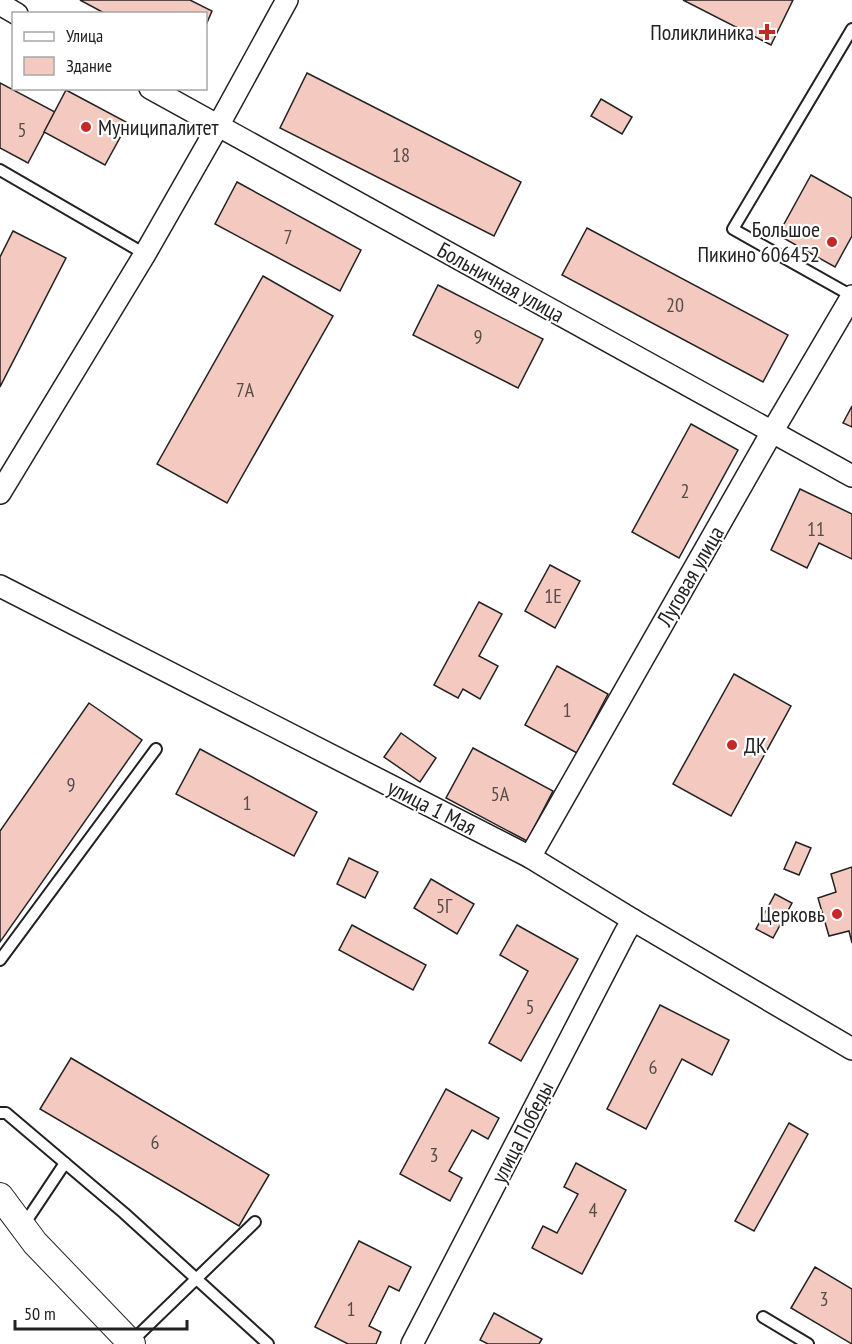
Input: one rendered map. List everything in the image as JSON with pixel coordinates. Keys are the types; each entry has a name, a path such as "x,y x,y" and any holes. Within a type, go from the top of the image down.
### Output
{"street":[{"path":"0,493 145,254 286,0"},
{"path":"0,4 13,12"},
{"name":"Больничная улица","path":"154,90 852,476"},
{"name":"Луговая улица","path":"530,856 852,296"},
{"name":"улица 1 Мая","path":"0,586 530,856 633,920 852,1049"},
{"name":"улица Победы","path":"412,1344 633,920"},
{"path":"0,1196 35,1243 131,1343"}],"lane":[{"path":"852,29 733,229 852,296"},
{"path":"0,170 145,254"},
{"path":"0,960 156,749"},
{"path":"0,1113 6,1113 65,1162 268,1344"},
{"path":"23,1226 65,1162"},
{"path":"131,1343 255,1222"},
{"path":"763,1317 808,1344"}],"building":[{"path":"80,0 190,0 212,11 207,23 207,12 102,12"},
{"name":"Поликлиника","path":"683,0 793,0 771,45"},
{"path":"307,73 521,182 494,236 280,128"},
{"path":"0,83 55,112 28,163 0,148"},
{"name":"Муниципалитет","path":"66,90 128,123 105,165 44,132"},
{"path":"601,99 632,117 622,134 591,116"},
{"path":"811,175 852,198 852,236 835,267 778,235"},
{"path":"237,182 361,250 340,291 215,224"},
{"path":"587,228 788,335 763,382 562,275"},
{"path":"13,231 66,258 0,387 0,257"},
{"path":"263,276 333,316 227,503 157,464"},
{"path":"438,285 543,339 518,388 413,335"},
{"path":"852,406 852,427 843,423"},
{"path":"691,424 738,450 679,558 632,532"},
{"path":"800,489 852,514 852,559 819,543 807,568 771,550"},
{"path":"550,565 580,581 555,628 525,611"},
{"path":"479,602 502,614 479,656 498,666 480,699 463,689 458,698 434,685"},
{"path":"557,666 608,694 577,753 525,725"},
{"name":"ДК","path":"734,674 791,706 731,816 673,784"},
{"path":"89,703 142,740 0,942 0,831"},
{"path":"401,733 436,758 420,782 384,757"},
{"path":"473,748 553,791 527,841 446,798"},
{"path":"200,749 317,812 294,856 176,794"},
{"path":"796,842 811,848 799,875 784,869"},
{"path":"349,858 378,872 365,898 337,884"},
{"name":"Церковь","path":"852,867 852,943 849,931 829,936 818,898 836,892 831,874"},
{"path":"431,879 474,904 457,934 414,908"},
{"path":"775,894 792,903 773,938 756,929"},
{"path":"352,925 426,965 413,990 339,950"},
{"path":"517,925 578,959 521,1061 489,1043 528,971 500,955"},
{"path":"660,1005 729,1040 712,1075 682,1059 646,1129 607,1109"},
{"path":"71,1058 269,1175 239,1226 40,1109"},
{"path":"446,1089 499,1118 488,1139 472,1130 449,1171 462,1178 450,1201 400,1174"},
{"path":"789,1123 808,1134 754,1231 735,1221"},
{"path":"576,1163 626,1190 582,1274 532,1248 543,1226 557,1233 578,1194 564,1187"},
{"path":"359,1241 411,1267 399,1291 389,1286 369,1326 381,1332 376,1344 348,1344 315,1327"},
{"path":"815,1267 852,1289 852,1344 791,1308"},
{"path":"494,1313 542,1339 539,1344 488,1344 480,1340"}],"place":[{"name":"Поликлиника","path":"767,32"},
{"name":"Муниципалитет","path":"86,127"},
{"name":"Большое Пикино 606452","path":"832,242"},
{"name":"ДК","path":"732,745"},
{"name":"Церковь","path":"837,914"}]}
